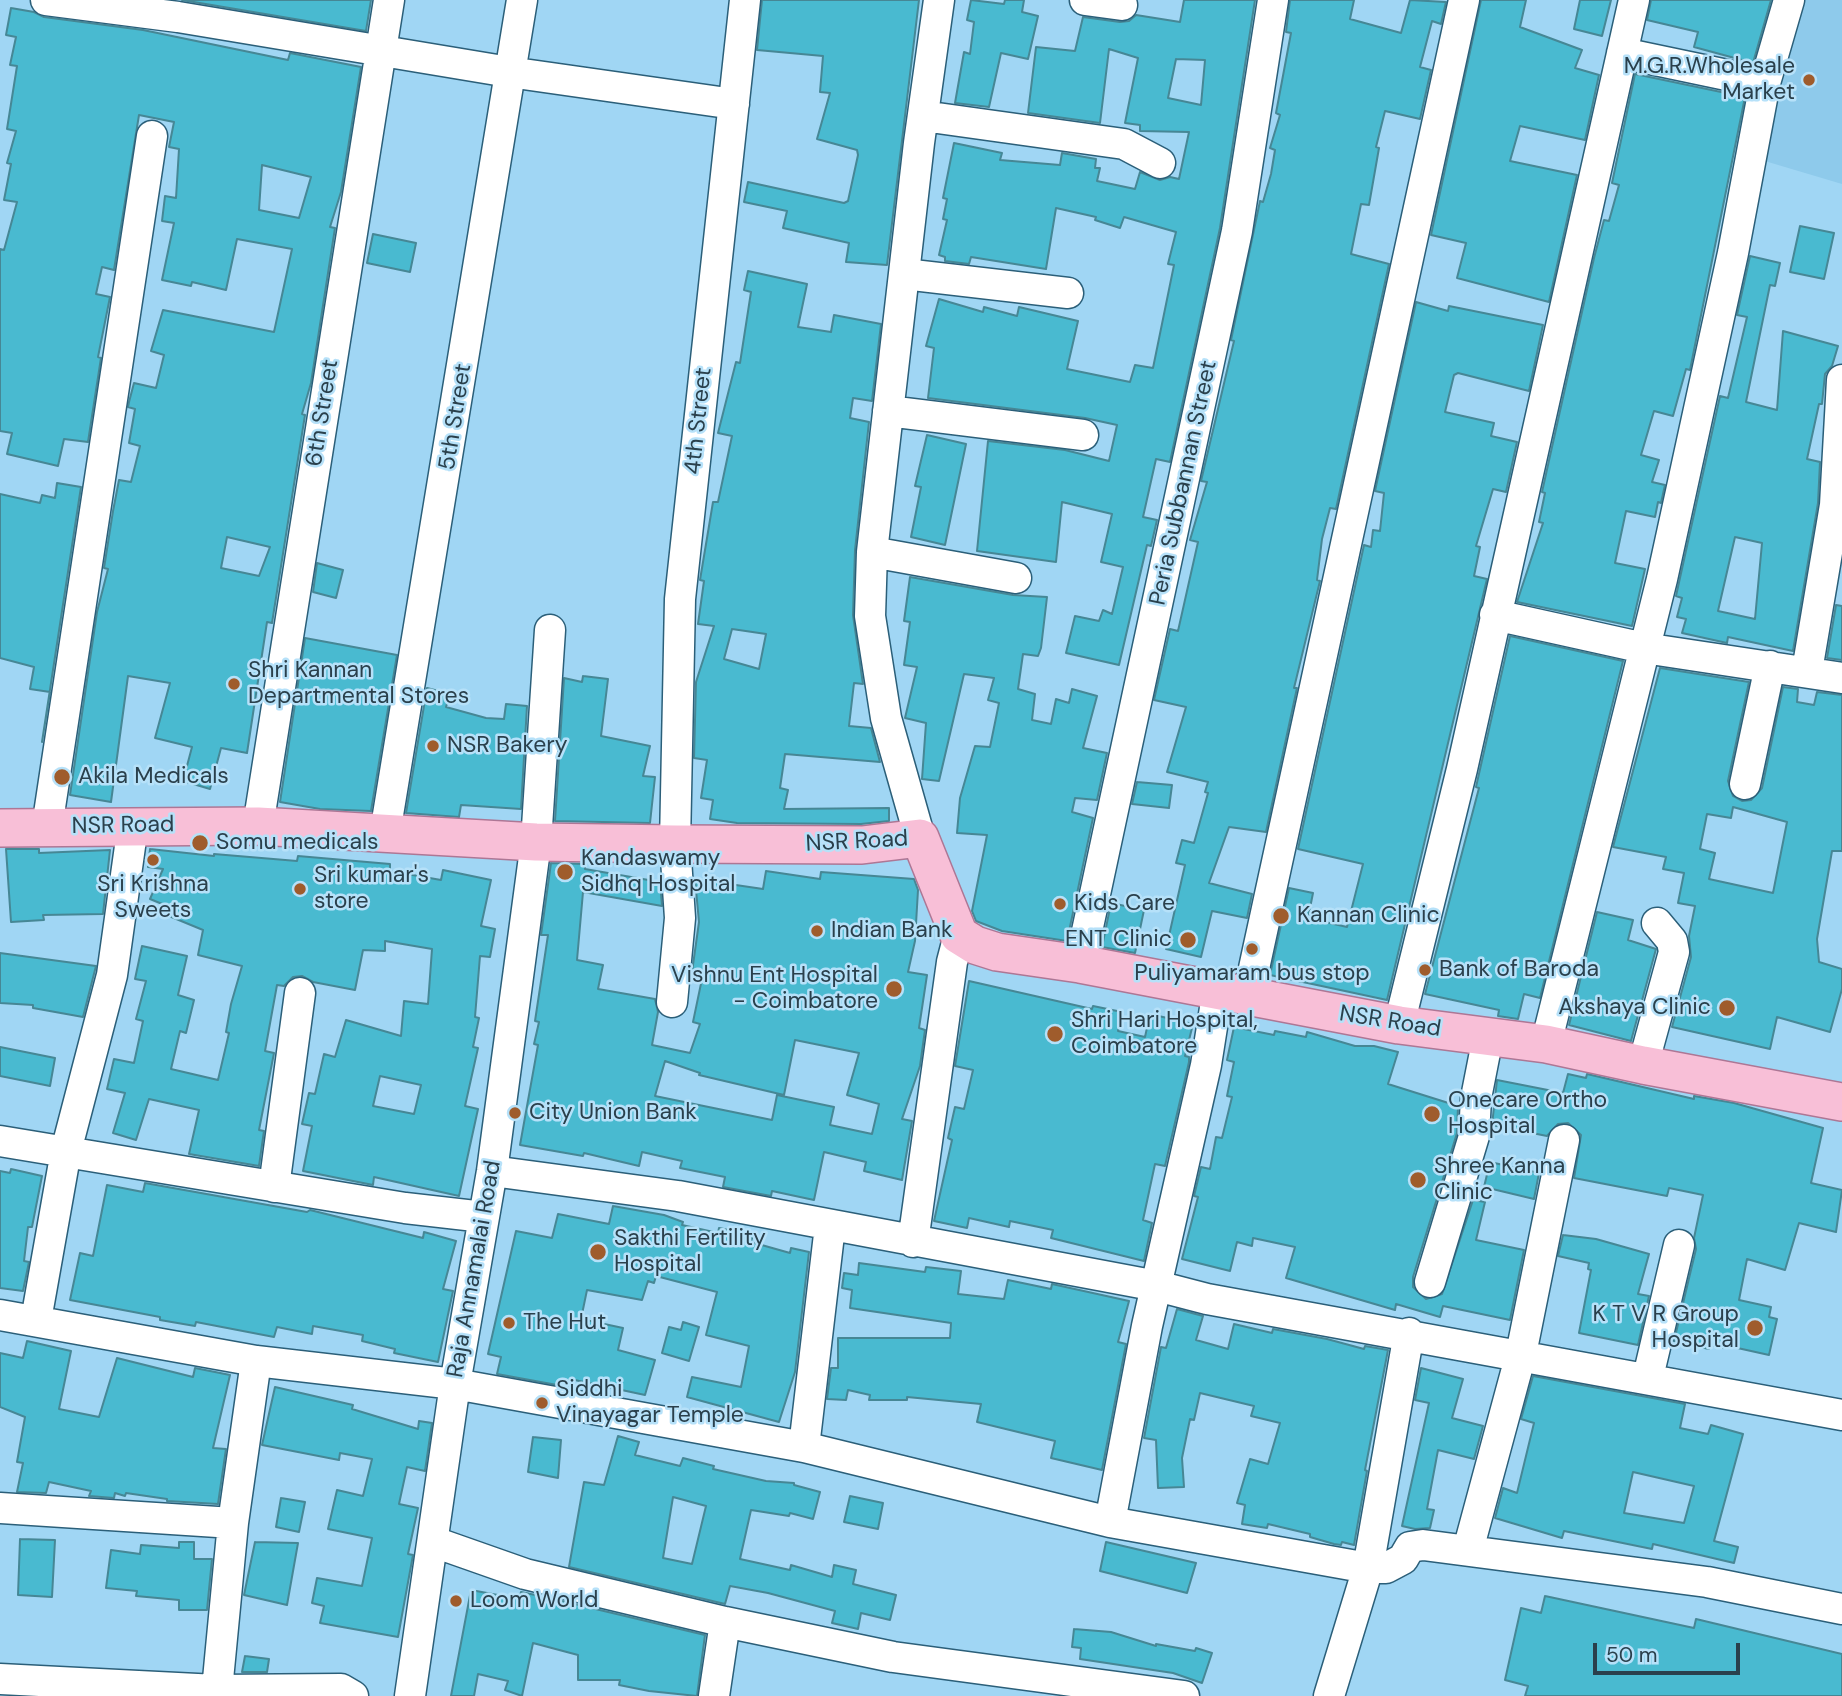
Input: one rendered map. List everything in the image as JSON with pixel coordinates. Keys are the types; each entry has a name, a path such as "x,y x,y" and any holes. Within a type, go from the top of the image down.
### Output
{"main road":[{"name":"NSR Road","path":"0,828 258,826 536,842 676,844 862,845 920,838 960,935 975,945 998,953 1080,964 1399,1025 1545,1044 1643,1065 1842,1101"}],"street":[{"path":"46,0 206,11 380,51 734,104"},
{"name":"6th Street","path":"258,826 389,0"},
{"name":"5th Street","path":"385,833 476,293 522,0"},
{"name":"4th Street","path":"672,1002 680,918 676,844 680,599 745,0"},
{"path":"920,838 886,718 870,616 872,552 939,0"},
{"path":"1085,0 1122,5"},
{"name":"Peria Subbannan Street","path":"1080,964 1237,231 1273,0"},
{"path":"1110,1522 1157,1286 1206,1065 1233,992 1464,0"},
{"path":"1399,1025 1462,769 1634,0"},
{"path":"1545,1044 1662,579 1732,253 1765,83 1789,0"},
{"path":"1622,53 1765,83"},
{"path":"923,116 1124,144 1160,163"},
{"path":"47,827 152,136"},
{"path":"904,274 1068,293"},
{"path":"1807,671 1835,505 1842,380"},
{"path":"888,411 1083,435"},
{"path":"872,552 1016,578"},
{"path":"1495,615 1644,648 1842,678"},
{"name":"Raja Annamalai Road","path":"411,1696 455,1384 492,1171 536,842 550,630"},
{"path":"1745,784 1770,666"},
{"path":"36,1321 66,1151 112,975 133,825"},
{"path":"1643,1065 1674,952 1672,940 1657,923"},
{"path":"913,1242 952,962 960,935"},
{"path":"274,1187 300,993"},
{"path":"1430,1282 1474,1136 1476,1098 1488,1037"},
{"path":"1468,1550 1521,1354 1564,1139"},
{"path":"0,1141 274,1187 484,1217"},
{"path":"492,1171 678,1196 1157,1286 1207,1298 1648,1377 1842,1415"},
{"path":"804,1447 830,1226"},
{"path":"1648,1377 1679,1245"},
{"path":"0,1315 256,1361 455,1384 804,1447 1110,1522 1368,1568 1386,1568 1404,1559 1410,1547 1423,1545 1707,1582 1842,1609"},
{"path":"1329,1696 1368,1568 1409,1333"},
{"path":"217,1690 233,1523 256,1361"},
{"path":"0,1508 233,1523"},
{"path":"434,1542 525,1574 725,1622 893,1657 986,1684 1184,1696"},
{"path":"714,1696 725,1622"},
{"path":"0,1679 217,1690 341,1689 353,1696"}],"shaded area":[{"name":"M.G.R.Wholesale Market","path":"1794,0 1842,0 1842,184 1758,159"}],"building":[{"path":"182,0 371,0 366,31"},
{"path":"762,0 919,0 887,265 846,262 849,243 783,228 787,211 744,202 748,182 844,203 848,201 858,155 857,150 817,139 830,93 820,92 823,56 757,50"},
{"path":"971,0 1004,4 1005,0 1024,0 1022,12 1038,16 1028,59 1001,53 989,107 955,103 964,52 970,54 974,22 967,20"},
{"path":"1184,0 1255,0 1220,228 1170,462 1156,459 1143,517 1157,520 1151,546 1147,545 1119,665 1066,653 1075,616 1099,621 1103,610 1112,614 1123,567 1101,562 1112,514 1062,502 1056,562 977,551 988,441 1065,450 1109,461 1117,425 1085,418 928,398 934,348 926,346 939,299 983,312 984,307 1017,316 1019,307 1078,321 1067,369 1130,382 1135,365 1153,368 1174,265 1168,264 1176,232 1124,217 1120,228 1095,220 1096,217 1056,208 1046,269 971,257 969,264 945,261 945,257 939,255 947,220 943,219 947,199 943,198 954,143 1002,153 1000,160 1060,165 1062,153 1096,159 1095,168 1100,168 1097,181 1135,189 1140,172 1160,180 1170,177 1179,179 1189,132 1140,131 1140,125 1125,123 1138,58 1109,49 1100,123 1028,113 1036,47 1075,51 1083,17 1120,22 1129,21 1136,15 1180,22","holes":["1176,59 1205,60 1201,105 1168,98"]},
{"path":"1290,0 1354,0 1350,19 1401,33 1410,0 1446,2 1441,24 1432,21 1420,67 1431,70 1420,119 1385,111 1376,147 1379,148 1369,205 1361,204 1351,254 1389,264 1336,509 1330,508 1322,539 1317,580 1320,581 1294,688 1297,688 1266,832 1229,827 1209,883 1252,894 1247,918 1212,911 1201,957 1166,949 1185,865 1176,863 1182,840 1194,843 1208,793 1205,792 1208,782 1167,772 1186,707 1154,700 1170,629 1178,631 1198,542 1190,540 1207,482 1201,481 1234,341 1231,340 1260,201 1263,202 1271,174 1275,150 1270,148 1280,115 1276,113 1291,33 1286,32"},
{"path":"1481,0 1526,0 1520,27 1582,50 1575,68 1599,75 1585,140 1520,126 1510,161 1577,175 1549,302 1457,278 1466,243 1431,235"},
{"path":"1580,0 1611,0 1602,36 1574,29"},
{"path":"1651,0 1771,0 1753,63 1694,47 1698,32 1647,20"},
{"path":"11,8 34,12 44,17 143,30 288,60 290,53 361,67 341,192 330,227 335,228 311,383 302,414 305,415 272,623 267,622 247,753 221,748 210,789 183,781 192,747 155,738 170,683 128,676 111,802 70,795 97,612 108,569 104,568 119,480 131,482 140,446 129,443 135,409 128,407 134,383 156,388 164,355 151,351 163,310 274,332 292,249 237,239 226,290 192,282 191,286 162,280 174,223 162,221 165,196 176,198 179,149 169,147 174,122 139,115 114,270 102,267 96,294 110,297 98,357 101,358 88,442 64,439 58,466 7,454 12,433 0,431 0,249 4,250 17,202 4,200 11,164 7,163 16,131 7,129 17,66 10,65 16,37 6,35","holes":["262,165 311,177 299,218 259,210","227,537 270,547 259,576 221,568"]},
{"path":"1635,74 1745,97 1690,370 1686,369 1673,416 1654,411 1641,455 1659,460 1652,482 1665,485 1661,503 1658,502 1655,517 1626,511 1615,563 1645,569 1632,626 1517,602 1543,523 1539,522 1545,493 1542,492 1594,258 1604,220 1609,221 1619,185 1612,183"},
{"path":"1800,226 1834,233 1824,279 1790,272"},
{"path":"373,234 416,243 410,272 367,263"},
{"path":"1750,256 1780,263 1775,286 1770,285 1746,402 1777,410 1783,331 1838,346 1832,366 1825,374 1822,404 1819,404 1807,459 1820,462 1818,503 1793,651 1728,637 1727,643 1682,633 1686,619 1677,617 1682,598 1676,596 1720,396 1728,398 1747,317 1737,315","holes":["1735,537 1762,543 1755,619 1718,611"]},
{"path":"748,271 807,284 798,327 831,332 834,315 881,324 872,401 853,398 850,418 869,422 855,550 853,615 863,684 854,683 849,726 871,728 880,762 785,754 780,788 788,790 784,809 889,808 889,821 861,824 737,823 710,819 713,800 701,798 707,760 694,758 696,682 714,626 698,624 704,581 700,580 713,502 718,502 732,436 718,433 736,362 740,363 751,292 744,290","holes":["732,629 766,634 759,669 724,659"]},
{"path":"1416,302 1448,311 1449,306 1543,325 1529,391 1458,373 1454,375 1445,412 1494,423 1491,436 1517,442 1506,492 1493,489 1476,546 1480,547 1474,576 1487,579 1387,1000 1270,975 1289,888 1313,893 1308,918 1347,927 1363,864 1298,849 1364,545 1371,547 1373,530 1380,531 1384,493 1375,491"},
{"path":"927,435 966,444 945,545 911,537 921,487 915,486"},
{"path":"57,483 81,487 50,692 30,689 34,667 0,658 0,494 40,503 42,495 55,498"},
{"path":"317,563 343,570 336,598 313,592"},
{"path":"910,577 1013,595 1047,597 1041,648 1038,656 1023,654 1018,689 1035,694 1032,720 1051,724 1056,699 1069,703 1072,689 1097,696 1083,748 1107,753 1097,800 1075,798 1072,812 1093,818 1067,941 1002,931 976,921 972,911 987,835 957,833 960,798 975,746 990,747 999,703 988,700 994,678 964,674 939,781 922,779 926,723 905,718 917,667 904,665 910,622 904,621"},
{"path":"1836,605 1842,606 1842,660 1827,658"},
{"path":"1510,636 1623,661 1540,998 1524,994 1518,1019 1498,1016 1499,1010 1425,994 1479,788 1476,787"},
{"path":"305,638 397,655 371,811 320,809 280,802"},
{"path":"1660,668 1749,682 1728,781 1733,796 1742,801 1751,800 1762,788 1783,687 1798,689 1797,702 1814,705 1817,692 1842,695 1842,851 1832,851 1817,939 1819,962 1842,969 1842,989 1830,1032 1777,1017 1770,1049 1672,1027 1691,957 1689,936 1695,906 1678,903 1684,873 1663,869 1666,857 1613,847","holes":["1733,807 1787,822 1773,893 1709,879 1715,853 1700,849 1707,814 1731,818"]},
{"path":"583,676 608,679 601,736 650,746 643,776 655,777 650,823 555,821 564,678 582,682"},
{"path":"427,688 450,694 446,707 486,718 504,719 506,704 527,706 521,809 461,805 459,817 406,813"},
{"path":"1137,782 1172,785 1169,808 1132,804"},
{"path":"6,849 39,849 39,853 110,850 103,914 43,915 44,920 11,922"},
{"path":"150,849 214,856 297,861 298,856 390,864 390,871 441,880 443,870 491,880 481,926 495,929 490,957 480,956 475,1017 479,1018 473,1047 478,1048 465,1106 478,1109 459,1196 374,1177 373,1185 303,1171 312,1126 302,1124 309,1093 315,1094 324,1054 335,1057 346,1020 401,1036 404,1001 428,1004 432,949 385,941 385,951 363,950 355,990 313,982 302,976 293,977 284,986 277,985 265,1051 274,1053 259,1130 264,1131 259,1166 189,1154 199,1110 149,1099 136,1140 113,1133 125,1093 107,1089 114,1059 134,1063 143,1021 136,1019 146,981 135,979 142,946 187,956 178,995 194,1000 186,1033 180,1031 171,1069 218,1080 229,1033 226,1032 231,1004 242,966 198,955 203,930 169,916 172,908 150,899 163,869 148,867","holes":["380,1076 421,1085 414,1114 373,1106"]},
{"path":"551,863 585,864 585,869 660,882 662,906 583,892 577,960 603,965 598,989 655,999 658,1012 652,1045 690,1053 700,1024 693,1022 703,974 692,972 699,922 695,879 763,889 766,871 820,879 821,872 914,879 918,890 915,941 908,972 927,975 919,1028 925,1030 920,1066 902,1119 912,1121 902,1180 864,1171 866,1162 824,1152 814,1200 772,1191 771,1196 723,1187 725,1177 680,1168 682,1161 642,1152 639,1166 584,1153 583,1156 520,1145 538,1045 534,1044 539,1022 535,1021 548,935 541,935","holes":["795,1040 859,1053 847,1095 879,1104 872,1134 830,1125 834,1107 777,1095 772,1120 655,1096 665,1061 700,1073 699,1075 784,1095"]},
{"path":"1111,903 1144,910 1135,953 1102,947"},
{"path":"1597,912 1633,920 1628,940 1656,949 1631,1041 1569,1025"},
{"path":"0,953 96,966 83,1017 33,1008 33,1005 0,1003"},
{"path":"969,981 1092,1009 1093,1006 1122,1012 1118,1031 1145,1037 1150,1014 1193,1024 1185,1056 1189,1057 1189,1062 1165,1166 1155,1164 1143,1220 1152,1223 1144,1261 1051,1238 1053,1230 1010,1221 1009,1227 969,1218 967,1228 934,1221 952,1140 948,1138 955,1107 964,1109 973,1070 955,1066"},
{"path":"1234,1027 1274,1035 1275,1031 1306,1037 1307,1032 1355,1046 1374,1046 1398,1052 1388,1084 1458,1106 1457,1133 1413,1277 1413,1287 1426,1299 1442,1294 1473,1200 1485,1202 1476,1240 1524,1250 1510,1320 1443,1306 1440,1317 1396,1304 1395,1310 1286,1278 1295,1247 1253,1238 1252,1246 1237,1242 1230,1271 1182,1259 1198,1197 1194,1196 1201,1167 1210,1169 1216,1137 1222,1138 1232,1097 1227,1096 1234,1062 1227,1060"},
{"path":"0,1047 55,1058 50,1086 0,1076"},
{"path":"1568,1074 1586,1078 1587,1074 1694,1099 1694,1096 1734,1103 1823,1128 1811,1183 1842,1190 1836,1232 1799,1223 1785,1270 1747,1259 1739,1300 1771,1307 1769,1317 1777,1319 1769,1355 1724,1345 1724,1348 1709,1345 1709,1349 1674,1341 1696,1249 1694,1238 1703,1195 1669,1188 1667,1196 1574,1178 1581,1135 1568,1123 1558,1124 1547,1136 1492,1125 1497,1080 1563,1093"},
{"path":"1490,1162 1539,1173 1534,1199 1484,1187"},
{"path":"11,1169 42,1176 32,1227 28,1227 24,1261 29,1262 23,1291 0,1288 0,1171 10,1173"},
{"path":"145,1183 307,1212 310,1210 423,1238 424,1232 456,1241 443,1289 453,1291 438,1362 394,1353 395,1349 362,1341 363,1335 313,1326 312,1334 277,1327 274,1337 196,1322 195,1326 160,1320 160,1317 70,1300 80,1253 93,1256 107,1185 143,1192"},
{"path":"613,1206 664,1215 683,1222 682,1225 718,1233 719,1228 753,1235 751,1242 790,1253 791,1248 809,1252 795,1372 779,1422 687,1397 692,1377 741,1387 749,1346 706,1335 717,1292 656,1276 654,1283 648,1281 642,1300 587,1290 581,1319 623,1328 618,1350 655,1360 645,1395 570,1379 568,1387 497,1374 501,1357 488,1354 516,1231 552,1238 558,1214 609,1224"},
{"path":"1563,1235 1596,1239 1649,1254 1638,1294 1649,1296 1638,1345 1579,1333 1591,1270 1588,1269 1589,1263 1558,1256"},
{"path":"859,1263 925,1272 926,1267 961,1271 958,1294 1004,1299 1008,1280 1051,1289 1052,1284 1129,1301 1118,1342 1126,1344 1102,1470 1051,1458 1055,1441 977,1422 981,1404 907,1397 907,1400 869,1400 870,1395 848,1390 846,1400 827,1399 831,1368 838,1368 838,1338 950,1338 951,1323 850,1308 852,1290 842,1288 844,1273 858,1275"},
{"path":"1177,1309 1203,1316 1196,1340 1228,1349 1234,1324 1272,1333 1273,1329 1327,1339 1364,1349 1365,1346 1388,1350 1354,1545 1342,1542 1341,1545 1334,1544 1310,1537 1310,1534 1268,1524 1267,1528 1242,1524 1245,1505 1237,1503 1250,1459 1268,1464 1280,1423 1251,1416 1254,1406 1200,1393 1194,1420 1190,1419 1182,1458 1184,1487 1158,1488 1156,1440 1144,1438 1161,1347 1166,1348"},
{"path":"683,1322 699,1327 689,1361 662,1353 669,1327 681,1330"},
{"path":"27,1341 71,1351 59,1409 99,1417 117,1358 193,1377 195,1368 230,1375 213,1448 226,1449 218,1504 167,1501 126,1493 125,1496 115,1493 114,1498 89,1496 91,1491 49,1482 46,1493 17,1492 23,1463 17,1462 25,1417 0,1407 0,1353 23,1358"},
{"path":"1421,1368 1463,1379 1452,1418 1483,1426 1474,1459 1438,1450 1427,1509 1434,1510 1430,1528 1415,1529 1402,1526 1429,1403 1415,1400"},
{"path":"1533,1376 1685,1404 1680,1428 1708,1434 1711,1425 1743,1434 1714,1541 1738,1547 1734,1563 1653,1544 1652,1549 1564,1531 1562,1538 1495,1518 1503,1488 1517,1493 1534,1423 1521,1419","holes":["1633,1472 1694,1486 1684,1523 1624,1513"]},
{"path":"275,1387 353,1405 352,1409 418,1429 419,1421 432,1423 425,1471 407,1467 399,1504 418,1508 408,1554 413,1555 398,1637 320,1623 324,1606 312,1603 317,1578 362,1586 372,1538 328,1529 337,1490 363,1496 372,1459 340,1453 339,1460 262,1445"},
{"path":"618,1436 639,1442 635,1455 680,1466 683,1458 714,1466 713,1469 766,1481 794,1483 820,1492 813,1519 790,1513 789,1516 751,1510 740,1559 790,1570 791,1565 832,1577 834,1565 856,1570 853,1584 896,1595 890,1620 861,1613 858,1629 832,1623 835,1611 768,1593 730,1586 725,1604 569,1567 584,1482 604,1485","holes":["673,1497 706,1506 692,1564 663,1558"]},
{"path":"533,1437 561,1440 558,1478 528,1472"},
{"path":"850,1496 883,1503 878,1529 844,1522"},
{"path":"281,1498 305,1502 299,1532 276,1527"},
{"path":"20,1539 55,1540 52,1597 18,1595"},
{"path":"179,1542 194,1542 194,1559 212,1559 207,1610 179,1610 179,1600 136,1596 137,1591 106,1588 111,1550 140,1554 141,1545 179,1548"},
{"path":"255,1542 298,1543 287,1605 244,1595"},
{"path":"1106,1542 1196,1563 1187,1593 1100,1571"},
{"path":"471,1590 519,1599 521,1592 705,1635 697,1696 619,1685 620,1680 578,1680 578,1655 533,1643 522,1696 505,1690 508,1681 478,1674 474,1696 451,1696"},
{"path":"1545,1596 1694,1628 1696,1619 1842,1654 1842,1696 1525,1696 1528,1686 1505,1680 1521,1608 1541,1613"},
{"path":"1074,1629 1111,1632 1156,1646 1195,1651 1196,1648 1212,1653 1202,1683 1173,1673 1080,1659 1081,1648 1072,1647"},
{"path":"245,1656 269,1659 267,1672 242,1672"}],"place":[{"name":"M.G.R.Wholesale Market","path":"1809,80"},
{"name":"Shri Kannan Departmental Stores","path":"234,684"},
{"name":"NSR Bakery","path":"433,746"},
{"name":"Akila Medicals","path":"62,777"},
{"name":"Somu medicals","path":"200,843"},
{"name":"Sri Krishna Sweets","path":"153,860"},
{"name":"Kandaswamy Sidhq Hospital","path":"565,872"},
{"name":"Sri kumar's store","path":"300,889"},
{"name":"Kids Care","path":"1060,904"},
{"name":"Kannan Clinic","path":"1281,916"},
{"name":"Indian Bank","path":"817,931"},
{"name":"ENT Clinic","path":"1188,940"},
{"name":"Puliyamaram bus stop","path":"1252,949"},
{"name":"Bank of Baroda","path":"1425,970"},
{"name":"Vishnu Ent Hospital - Coimbatore","path":"894,989"},
{"name":"Akshaya Clinic","path":"1727,1008"},
{"name":"Shri Hari Hospital, Coimbatore","path":"1055,1034"},
{"name":"City Union Bank","path":"515,1113"},
{"name":"Onecare Ortho Hospital","path":"1432,1114"},
{"name":"Shree Kanna Clinic","path":"1418,1180"},
{"name":"Sakthi Fertility Hospital","path":"598,1252"},
{"name":"The Hut","path":"509,1323"},
{"name":"K T V R Group Hospital","path":"1755,1328"},
{"name":"Siddhi Vinayagar Temple","path":"542,1403"},
{"name":"Loom World","path":"456,1601"}]}
